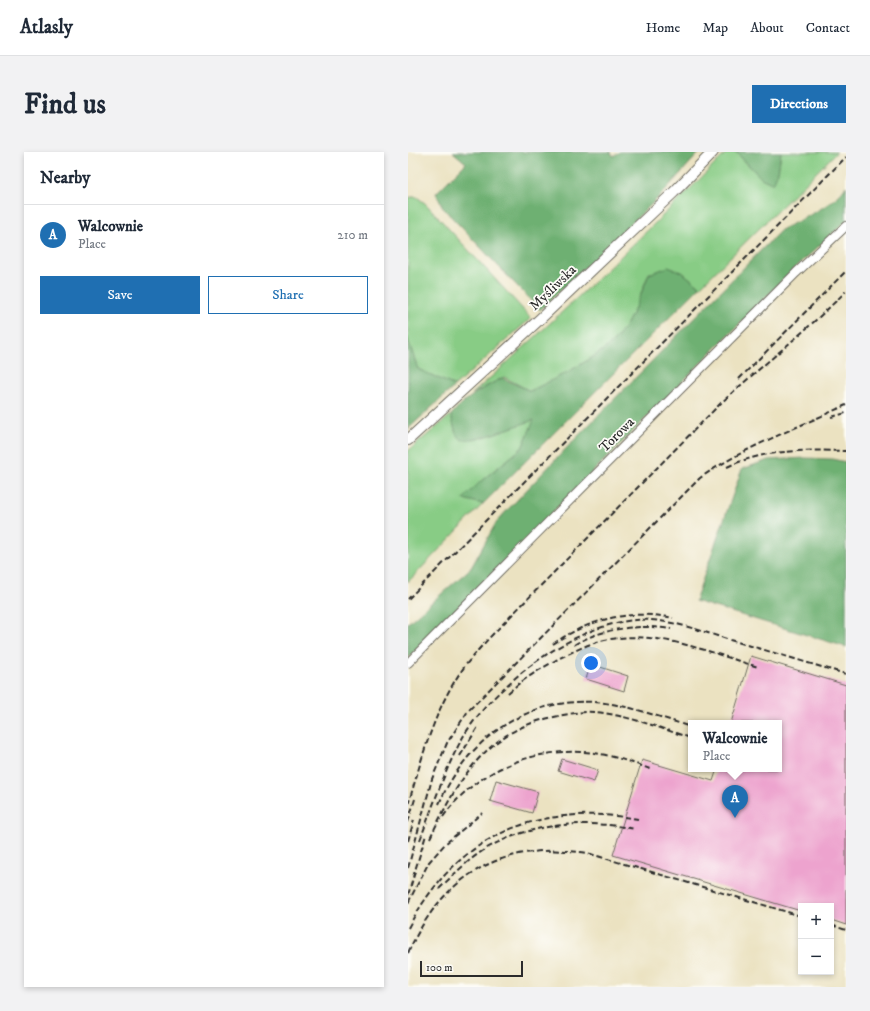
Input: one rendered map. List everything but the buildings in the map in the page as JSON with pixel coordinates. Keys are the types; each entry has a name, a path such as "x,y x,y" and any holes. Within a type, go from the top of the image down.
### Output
{"street":[{"name":"Myśliwska","path":"408,440 540,319 674,192 713,152"},
{"name":"Torowa","path":"408,663 796,273 846,226"}],"green space":[{"path":"453,152 611,152 613,156 620,152 700,152 657,199 540,310 443,208 436,193 466,163"},
{"path":"727,152 736,152 761,178 778,172 781,152 837,152 700,287 682,272 649,273 625,327 613,342 603,350 565,373 530,391 504,377 472,394 601,275"},
{"path":"736,152 781,152 778,172 773,184 761,178"},
{"path":"846,186 846,221 793,270 408,658 408,623 471,568 497,521 579,435 782,229 827,205 842,192"},
{"path":"417,197 426,204 531,318 455,386 418,369 408,340 408,198"},
{"path":"668,267 682,272 700,287 483,504 463,499 481,481 522,448 534,420 481,438 462,440 456,434 451,415 456,409 481,390 502,378 530,391 565,373 603,350 613,342 625,327 649,274"},
{"path":"408,340 418,369 455,386 408,429"},
{"path":"451,415 456,434 481,438 535,419 522,448 481,481 464,499 483,504 408,582 408,451"},
{"path":"805,458 832,459 846,462 846,647 695,601 742,469 769,460"}],"railway":[{"path":"408,599 846,157"},
{"path":"739,379 846,271"},
{"path":"408,805 438,713 453,684 472,658 493,634 721,403 816,320 846,291"},
{"path":"408,868 432,779 447,743 468,711 700,478 753,447 846,405"},
{"path":"831,417 846,413"},
{"path":"727,467 756,457 785,452 846,451"},
{"path":"553,644 581,628 610,618 641,615 673,618"},
{"path":"420,840 451,762 463,737 478,716 519,674 544,656 571,640 598,628 625,621 661,621 691,628 846,674"},
{"path":"574,645 585,639 608,631 634,627 671,629"},
{"path":"508,693 519,683 556,660 583,647 601,641 621,638 641,637 681,644 758,667"},
{"path":"439,804 451,781 465,761 481,743 500,728 521,716 544,707 568,703 606,703 619,705 688,726"},
{"path":"430,838 440,817 462,779 475,763 490,748 507,735 526,725 549,718 583,712 594,712 631,719 688,737"},
{"path":"460,756 478,727"},
{"path":"443,817 470,787 504,766 523,759 563,752 583,752 618,758 653,770"},
{"path":"408,822 415,799"},
{"path":"408,903 429,862 445,844 482,813"},
{"path":"408,928 428,896 450,869 475,848 503,832 533,821 566,816 601,815 638,819"},
{"path":"408,841 414,820"},
{"path":"439,889 480,852 522,833 540,828 578,824 597,824 635,829"},
{"path":"413,877 426,835"},
{"path":"408,953 422,926 439,902 458,883 479,869 503,859 529,852 557,851 587,853 798,915"},
{"path":"408,895 415,872"},
{"path":"834,926 846,930"}],"place":[{"name":"Walcownie","path":"735,818"}]}
